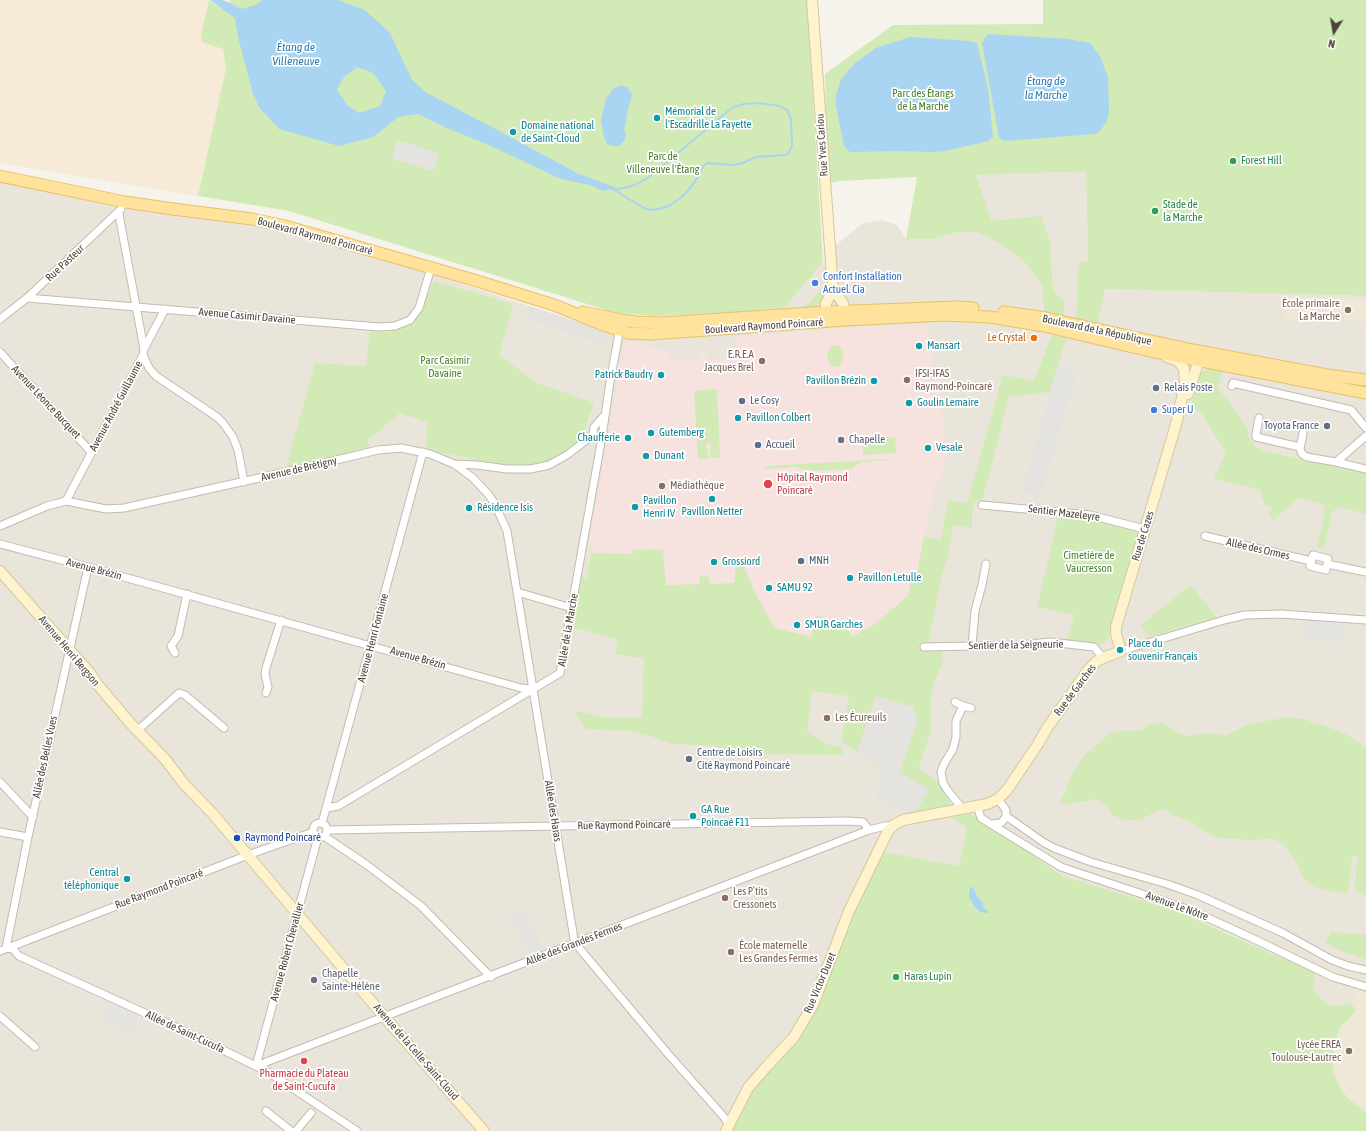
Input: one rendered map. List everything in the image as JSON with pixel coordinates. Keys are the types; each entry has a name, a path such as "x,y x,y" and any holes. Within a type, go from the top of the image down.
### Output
{"main road":[{"name":"Boulevard Raymond Poincaré","path":"0,176 122,206 173,209 244,218 285,226 474,280 621,326 636,334 651,334 826,317"},
{"name":"Boulevard de la République","path":"826,317 958,307 1020,313 1185,353 1327,376 1366,380"},
{"name":"Boulevard de la République","path":"845,315 943,315 979,316 1007,319 1150,351 1185,353"},
{"name":"Boulevard de la République","path":"1201,356 1366,393"}],"street":[{"name":"Rue Yves Cariou","path":"812,0 836,294 843,303 845,315"},
{"name":"Rue Pasteur","path":"0,319 27,298 122,206"},
{"name":"Avenue André Guillaume","path":"66,501 143,352 120,220 122,206"},
{"name":"Avenue Casimir Davaine","path":"27,298 379,327 395,326 410,320 419,308 431,268"},
{"path":"826,317 828,300 836,294"},
{"path":"165,309 143,352 149,368 156,376 217,417 223,423 234,437 244,482"},
{"name":"Allée de la Marche","path":"326,808 338,806 533,689 544,684 560,673 621,326"},
{"path":"1150,351 1176,360 1184,369"},
{"name":"Avenue Léonce Bucquet","path":"0,352 91,452"},
{"name":"Rue de Cazes","path":"1122,651 1116,634 1116,627 1177,422 1185,383 1185,353"},
{"name":"Rue de Cazes","path":"1177,422 1186,401 1201,356"},
{"path":"1232,386 1233,383 1351,410 1366,428"},
{"name":"Avenue de Brétigny","path":"0,526 47,506 66,501 106,509 124,508 244,482 378,450 401,448 424,452 454,464 507,469 531,469 549,466 567,455 593,435 594,427 605,415"},
{"path":"1259,418 1256,437 1300,447"},
{"path":"1303,433 1300,447 1302,454 1307,457 1366,469"},
{"path":"593,435 602,438"},
{"path":"1336,462 1366,436"},
{"name":"Avenue Henri Fontaine","path":"322,823 424,452"},
{"name":"Allée des Haras","path":"454,464 473,478 488,494 507,531 574,939 669,1055 723,1116 727,1128"},
{"name":"Sentier Mazeleyre","path":"982,505 1090,515 1145,529"},
{"name":"Allée des Ormes","path":"1205,536 1311,561 1310,566 1326,570 1327,564 1366,572"},
{"name":"Avenue Brézin","path":"0,544 88,566 521,688 533,689"},
{"path":"972,646 975,611 986,564"},
{"name":"Allée des Belles Vues","path":"2,947 33,817 88,566"},
{"name":"Avenue Henri Bergson","path":"0,571 165,759 184,784 213,814 239,845"},
{"path":"517,592 572,608"},
{"path":"175,653 171,646 178,636 187,594"},
{"name":"Rue de Garches","path":"894,824 903,820 987,804 998,799 1007,790 1047,728 1089,669 1097,661 1103,658 1224,620 1245,615 1281,614 1366,620"},
{"path":"266,693 268,688 265,674 266,668 281,620"},
{"name":"Sentier de la Seigneurie","path":"924,647 1019,645 1056,642 1094,647 1103,658"},
{"path":"138,730 179,693 185,695 224,728"},
{"path":"955,702 971,708"},
{"path":"962,808 948,792 943,783 941,772 944,764 954,749 956,721 963,706"},
{"path":"0,782 33,817"},
{"name":"Avenue Le Nôtre","path":"998,799 1006,810 1006,816 1042,842 1054,848 1091,862 1167,884 1198,895 1276,930 1332,960 1348,966 1366,970"},
{"name":"Avenue Le Nôtre","path":"977,806 981,818 1061,867 1193,911 1333,977 1366,987"},
{"path":"990,823 999,824 1004,821 1006,816"},
{"name":"Rue Raymond Poincaré","path":"2,947 248,855 320,834 555,826 855,821 863,822 869,830"},
{"path":"320,834 326,826 322,823 315,824 313,828 320,834 367,864 421,906 491,977"},
{"name":"Allée des Grandes Fermes","path":"256,1066 491,977 540,956 869,830 894,824"},
{"name":"Rue Victor Duret","path":"727,1128 748,1088 794,1037 813,1005 849,912 886,835 894,824"},
{"path":"0,832 28,837"},
{"name":"Avenue Robert Chevallier","path":"256,1066 320,834"},
{"name":"Avenue de la Celle-Saint-Cloud","path":"239,845 384,1017 484,1131"},
{"name":"Allée de Saint-Cucufa","path":"2,947 13,949 19,956 180,1029 268,1072 357,1131"},
{"path":"0,1016 35,1047"},
{"path":"266,1112 291,1131"},
{"path":"296,1131 311,1113"}],"shaded area":[{"path":"0,0 209,0 201,34 223,49 226,68 198,196 0,163"},
{"path":"397,140 439,153 433,171 392,159"},
{"path":"1086,170 1088,262 1079,262 1098,323 1105,289 1366,296 1366,1112 1350,1002 1343,1006 1333,1006 1324,1002 1317,995 1313,986 1272,953 1179,912 1063,876 989,823 922,1131 0,1131 0,180 129,207 183,216 215,218 295,233 422,271 606,331 787,329 784,308 823,262 835,261 835,246 863,223 882,220 897,225 906,239 933,239 959,232 977,232 999,243 1023,261 1042,284 1044,311 1064,302 1053,289 1050,242 992,221 976,175"},
{"name":"École primaire La Marche","path":"1283,296 1366,301 1366,322 1344,321 1344,312 1315,309 1314,318 1293,317 1293,319 1285,319 1285,307 1282,306"},
{"path":"529,306 607,332 605,345 526,319"},
{"name":"Hôpital Raymond Poincaré","path":"926,324 932,359 941,395 942,414 944,414 946,452 945,464 932,497 917,573 913,572 908,596 875,624 833,646 772,631 596,554 589,544 624,346 629,341 669,353 670,361 698,360 698,356 702,353 706,354 709,360 736,358 736,342 740,336"},
{"path":"1057,367 1077,373 1038,505 1030,492 1022,492"},
{"path":"1303,619 1343,622 1342,642 1302,638"},
{"path":"876,696 913,707 917,722 899,773 929,789 917,811 907,813 875,797 881,776 879,768 865,755 857,752"},
{"path":"506,913 524,914 545,950 531,955"},
{"name":"Lycée EREA Toulouse-Lautrec","path":"1360,991 1366,992 1366,1112 1350,1100 1342,1091 1334,1074 1332,1061 1334,1042 1341,1027 1355,1012 1350,1002"},
{"path":"109,1003 140,1017 132,1034 102,1019"}],"green space":[{"name":"Domaine national de Saint-Cloud","path":"209,0 222,9 231,0 807,0 823,262 784,308 712,314 655,316 616,313 289,211 198,196 226,68 223,49 202,42 201,34"},
{"name":"Forest Hill","path":"1043,0 1366,0 1366,296 1105,289 1098,323 1076,320 1079,261 1088,261 1086,171 976,175 992,221 1041,216 1050,242 1053,289 1064,302 1064,316 1044,311 1042,284 1023,261 999,243 977,232 959,232 933,239 906,239 917,177 828,183 825,74 893,25 1043,24"},
{"name":"Parc Casimir Davaine","path":"434,281 513,304 499,355 537,383 594,403 581,440 557,459 544,465 524,468 480,461 426,448 427,422 400,413 368,440 369,448 286,467 314,363 366,366 370,331 389,332 411,322 420,313"},
{"path":"822,289 826,291 818,305 814,308 804,308"},
{"path":"1052,335 1066,338 1050,392 1008,397 982,501 976,500 972,512 972,527 953,525 948,555 942,575 927,649 943,650 942,664 934,683 931,700 931,732 919,766 920,770 942,785 950,802 948,805 917,811 928,789 899,773 917,722 876,696 857,752 841,741 849,696 812,691 807,731 826,744 837,746 842,749 843,755 718,753 716,746 673,744 631,731 586,729 576,714 578,711 597,716 615,718 642,718 644,659 616,654 617,639 572,627 581,577 587,578 591,553 633,554 633,550 663,549 666,585 699,584 700,576 708,576 710,584 734,583 736,560 742,561 755,593 775,628 811,637 816,615 847,625 851,637 875,624 908,596 913,572 917,573 924,537 941,540 948,500 967,503 1003,375 1034,381"},
{"path":"834,345 839,346 843,352 841,364 835,367 829,364 827,356 829,348"},
{"path":"1210,368 1222,371 1218,385 1219,389 1247,428 1249,438 1255,446 1264,451 1366,474 1366,514 1340,507 1332,512 1324,549 1317,547 1325,510 1323,504 1299,498 1273,520 1269,513 1272,509 1265,504 1261,495 1261,490 1214,479 1226,452 1201,413 1191,406 1199,376"},
{"path":"717,390 720,456 719,458 710,458 710,449 712,445 708,442 705,446 708,449 708,459 700,459 698,458 694,391"},
{"path":"895,437 896,453 863,455 862,439"},
{"path":"890,460 861,462 852,469 813,471 793,467 765,469 765,466"},
{"name":"Cimetière de Vaucresson","path":"1058,517 1087,519 1137,531 1139,535 1107,641 1101,645 1067,641 1074,615 1037,607"},
{"path":"1190,585 1217,617 1149,637 1141,625"},
{"path":"1287,717 1303,719 1331,728 1348,735 1366,748 1366,896 1355,890 1357,856 1352,856 1348,894 1325,890 1312,886 1304,879 1296,861 1283,844 1272,838 1254,840 1220,838 1209,834 1195,824 1174,815 1163,808 1140,820 1125,820 1112,815 1106,805 1096,799 1070,804 1060,802 1066,791 1069,780 1083,757 1110,733 1144,730 1148,724 1162,723 1177,732 1188,736 1202,733 1214,733 1225,736 1247,725"},
{"path":"966,812 988,823 1063,876 1179,912 1315,973 1313,986 1317,995 1324,1002 1333,1006 1343,1006 1350,1002 1354,1008 1355,1012 1341,1027 1334,1042 1332,1061 1334,1074 1342,1091 1350,1100 1366,1112 1366,1131 730,1131 748,1094 791,1046 846,921 883,852 959,866 967,828 953,818 956,814"},
{"path":"1332,932 1366,935 1366,960 1332,947 1325,942"}],"water":[{"name":"Étang de Villeneuve","path":"210,0 223,0 242,9 255,5 263,0 338,0 365,10 390,33 412,80 427,93 579,174 617,188 603,191 590,185 561,179 418,114 398,117 373,137 339,146 279,129 259,107 253,94 238,37 235,18","holes":["357,67 373,73 386,91 380,106 359,113 348,106 337,90 344,77"]},
{"name":"Étang de la Marche","path":"988,34 1068,39 1090,43 1100,56 1108,77 1109,111 1107,121 1100,131 1095,134 1005,141 1001,139 999,137 982,43"},
{"path":"910,37 970,41 977,43 988,88 993,137 988,141 946,151 932,152 850,152 844,146 836,106 836,95 841,79 855,63 876,48"},
{"path":"621,85 627,87 632,94 624,131 626,131 625,140 619,146 612,146 607,144 604,137 601,120 606,99 613,89"},
{"path":"970,886 974,889 977,896 983,903 983,908 988,911 988,913 980,912 974,906 969,896"}],"waterway":[{"path":"611,188 644,208 652,210 669,206 684,195 694,183 704,165 707,163 733,165 740,164 756,157 785,155 789,153 792,145 791,119 787,110 780,106 758,103 744,104 733,107 649,177 635,185 615,190"}],"place":[{"name":"Mémorial de l'Escadrille La Fayette","path":"657,118"},
{"name":"Domaine national de Saint-Cloud","path":"513,132"},
{"name":"Forest Hill","path":"1233,161"},
{"name":"Stade de la Marche","path":"1155,211"},
{"name":"Confort Installation Actuel. Cia","path":"815,283"},
{"name":"École primaire La Marche","path":"1348,310"},
{"name":"Le Crystal","path":"1034,338"},
{"name":"Mansart","path":"919,346"},
{"name":"E.R.E.A Jacques Brel","path":"762,361"},
{"name":"Patrick Baudry","path":"661,375"},
{"name":"IFSI-IFAS Raymond-Poincaré","path":"907,380"},
{"name":"Pavillon Brézin","path":"874,381"},
{"name":"Relais Poste","path":"1156,388"},
{"name":"Le Cosy","path":"742,401"},
{"name":"Goulin Lemaire","path":"909,403"},
{"name":"Super U","path":"1154,410"},
{"name":"Pavillon Colbert","path":"738,418"},
{"name":"Toyota France","path":"1327,426"},
{"name":"Gutemberg","path":"651,433"},
{"name":"Chaufferie","path":"628,438"},
{"name":"Chapelle","path":"841,440"},
{"name":"Accueil","path":"758,445"},
{"name":"Vesale","path":"928,448"},
{"name":"Dunant","path":"646,456"},
{"name":"Hôpital Raymond Poincaré","path":"768,484"},
{"name":"Médiathèque","path":"662,486"},
{"name":"Pavillon Netter","path":"712,499"},
{"name":"Pavillon Henri IV","path":"635,507"},
{"name":"Résidence Isis","path":"469,508"},
{"name":"MNH","path":"801,561"},
{"name":"Grossiord","path":"714,562"},
{"name":"Pavillon Letulle","path":"850,578"},
{"name":"SAMU 92","path":"769,588"},
{"name":"SMUR Garches","path":"797,625"},
{"name":"Place du souvenir Français","path":"1120,650"},
{"name":"Les Écureuils","path":"827,718"},
{"name":"Centre de Loisirs Cité Raymond Poincaré","path":"689,759"},
{"name":"GA Rue Poincaé F11","path":"693,816"},
{"name":"Raymond Poincaré","path":"237,838"},
{"name":"Central téléphonique","path":"127,879"},
{"name":"Les P’tits Cressonets","path":"725,898"},
{"name":"École maternelle Les Grandes Fermes","path":"731,952"},
{"name":"Haras Lupin","path":"896,977"},
{"name":"Chapelle Sainte-Hélène","path":"314,980"},
{"name":"Lycée EREA Toulouse-Lautrec","path":"1349,1051"},
{"name":"Pharmacie du Plateau de Saint-Cucufa","path":"304,1061"}],"park label":[{"name":"Parc des Étangs de la Marche","path":"923,100"},
{"name":"Parc de Villeneuve l'Étang","path":"663,163"}]}
